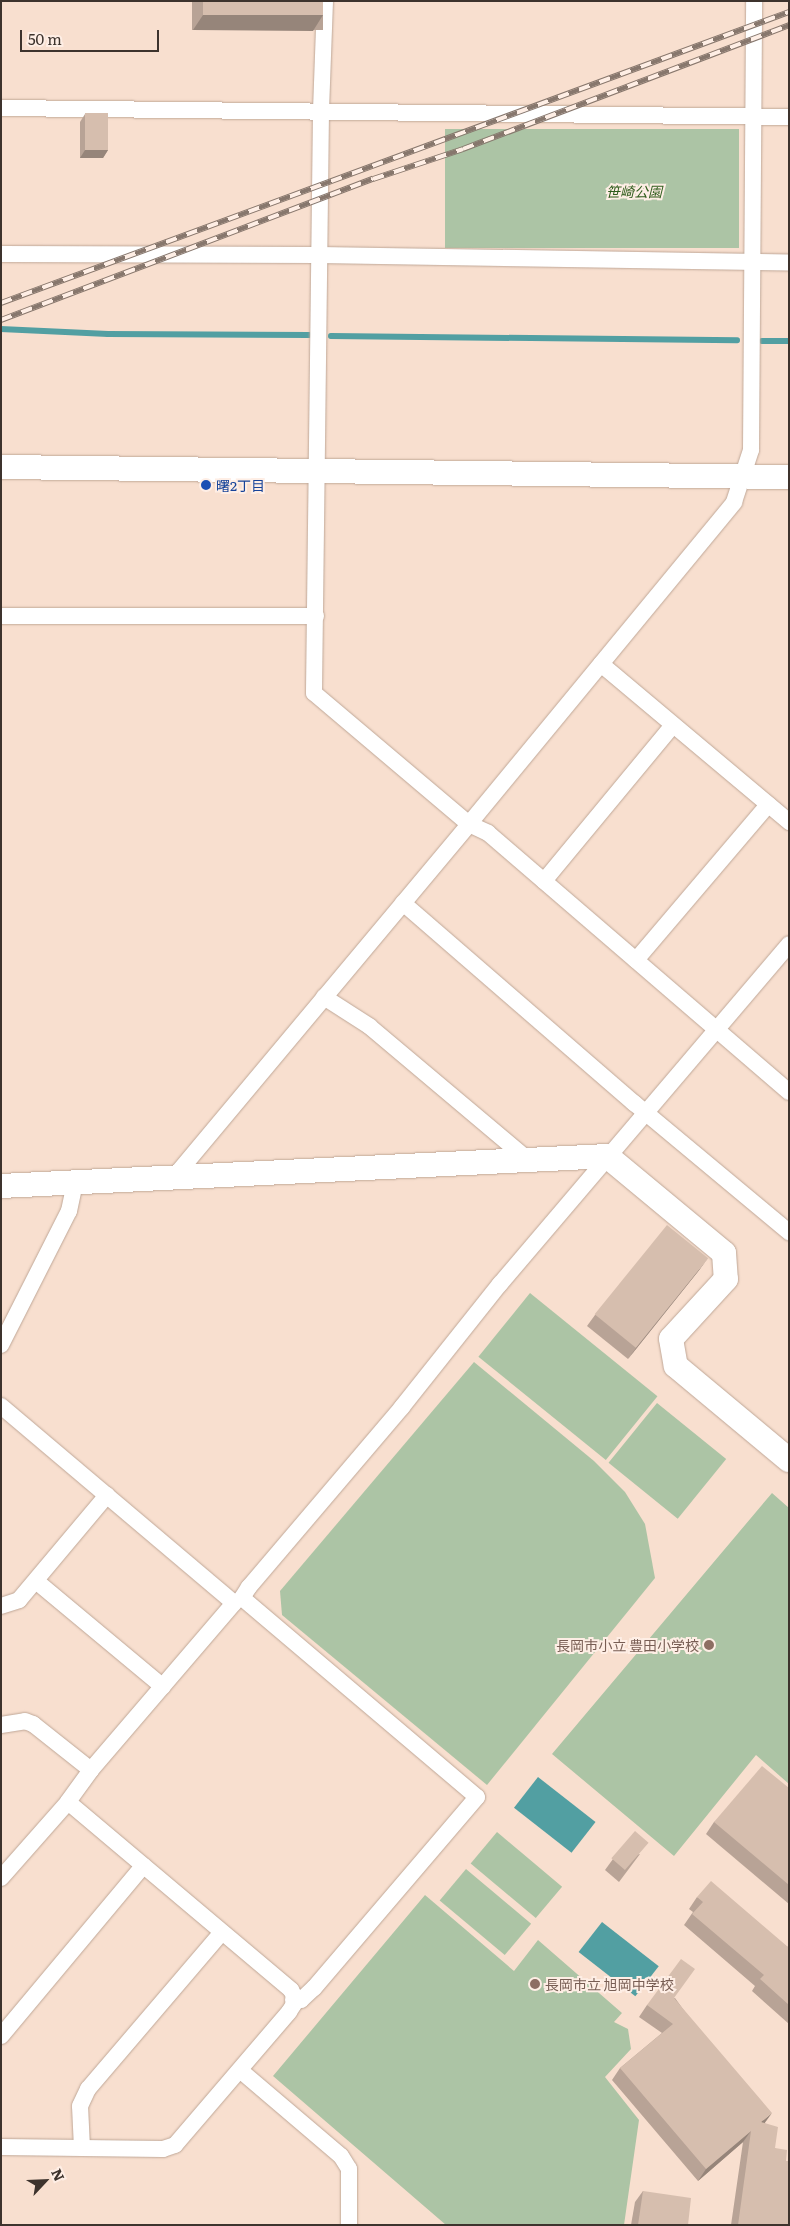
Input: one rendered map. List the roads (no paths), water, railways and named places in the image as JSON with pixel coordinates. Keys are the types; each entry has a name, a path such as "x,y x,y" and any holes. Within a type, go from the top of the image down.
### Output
{"street":[{"path":"324,1 314,692 469,824 488,833 789,1092"},
{"path":"174,1176 602,664 637,617 734,502 744,477 751,450 750,262 754,1"},
{"path":"1,108 789,117"},
{"path":"1,254 319,255 789,262"},
{"path":"1,467 789,477"},
{"path":"1,616 316,616"},
{"path":"602,664 789,822"},
{"path":"544,881 673,725"},
{"path":"636,960 768,805"},
{"path":"403,903 789,1232"},
{"path":"2,1875 68,1802 91,1770 402,1407 500,1284 608,1156 786,952"},
{"path":"324,997 369,1026 528,1160"},
{"path":"1,1186 608,1156 724,1253 726,1279 671,1339 676,1366 789,1460"},
{"path":"1,1345 68,1211 75,1183"},
{"path":"1,1406 477,1797 314,1988 301,2000 294,2000"},
{"path":"1,1606 19,1600 107,1495"},
{"path":"36,1581 162,1687"},
{"path":"1,1725 25,1721 33,1724 91,1770"},
{"path":"1,2147 169,2148 175,2145 241,2071 289,2012 294,2000 291,1990 68,1802"},
{"path":"1,2036 143,1866"},
{"path":"82,2148 80,2106 88,2089 222,1932"},
{"path":"241,2071 341,2156 349,2169 348,2225"}],"water":[{"path":"538,1777 596,1822 572,1853 514,1808"},
{"path":"602,1922 659,1966 635,1996 579,1952"}],"waterway":[{"path":"1,329 108,334 309,335"},
{"path":"331,336 737,340"},
{"path":"762,341 789,341"}],"railway":[{"path":"1,303 789,12"},
{"path":"1,320 373,179 463,149 789,25"}],"place":[{"name":"曙2丁目","path":"206,485"},
{"name":"長岡市小立 豊田小学校","path":"709,1645"},
{"name":"長岡市立 旭岡中学校","path":"535,1984"}],"park label":[{"name":"笹崎公園","path":"634,191"}]}
